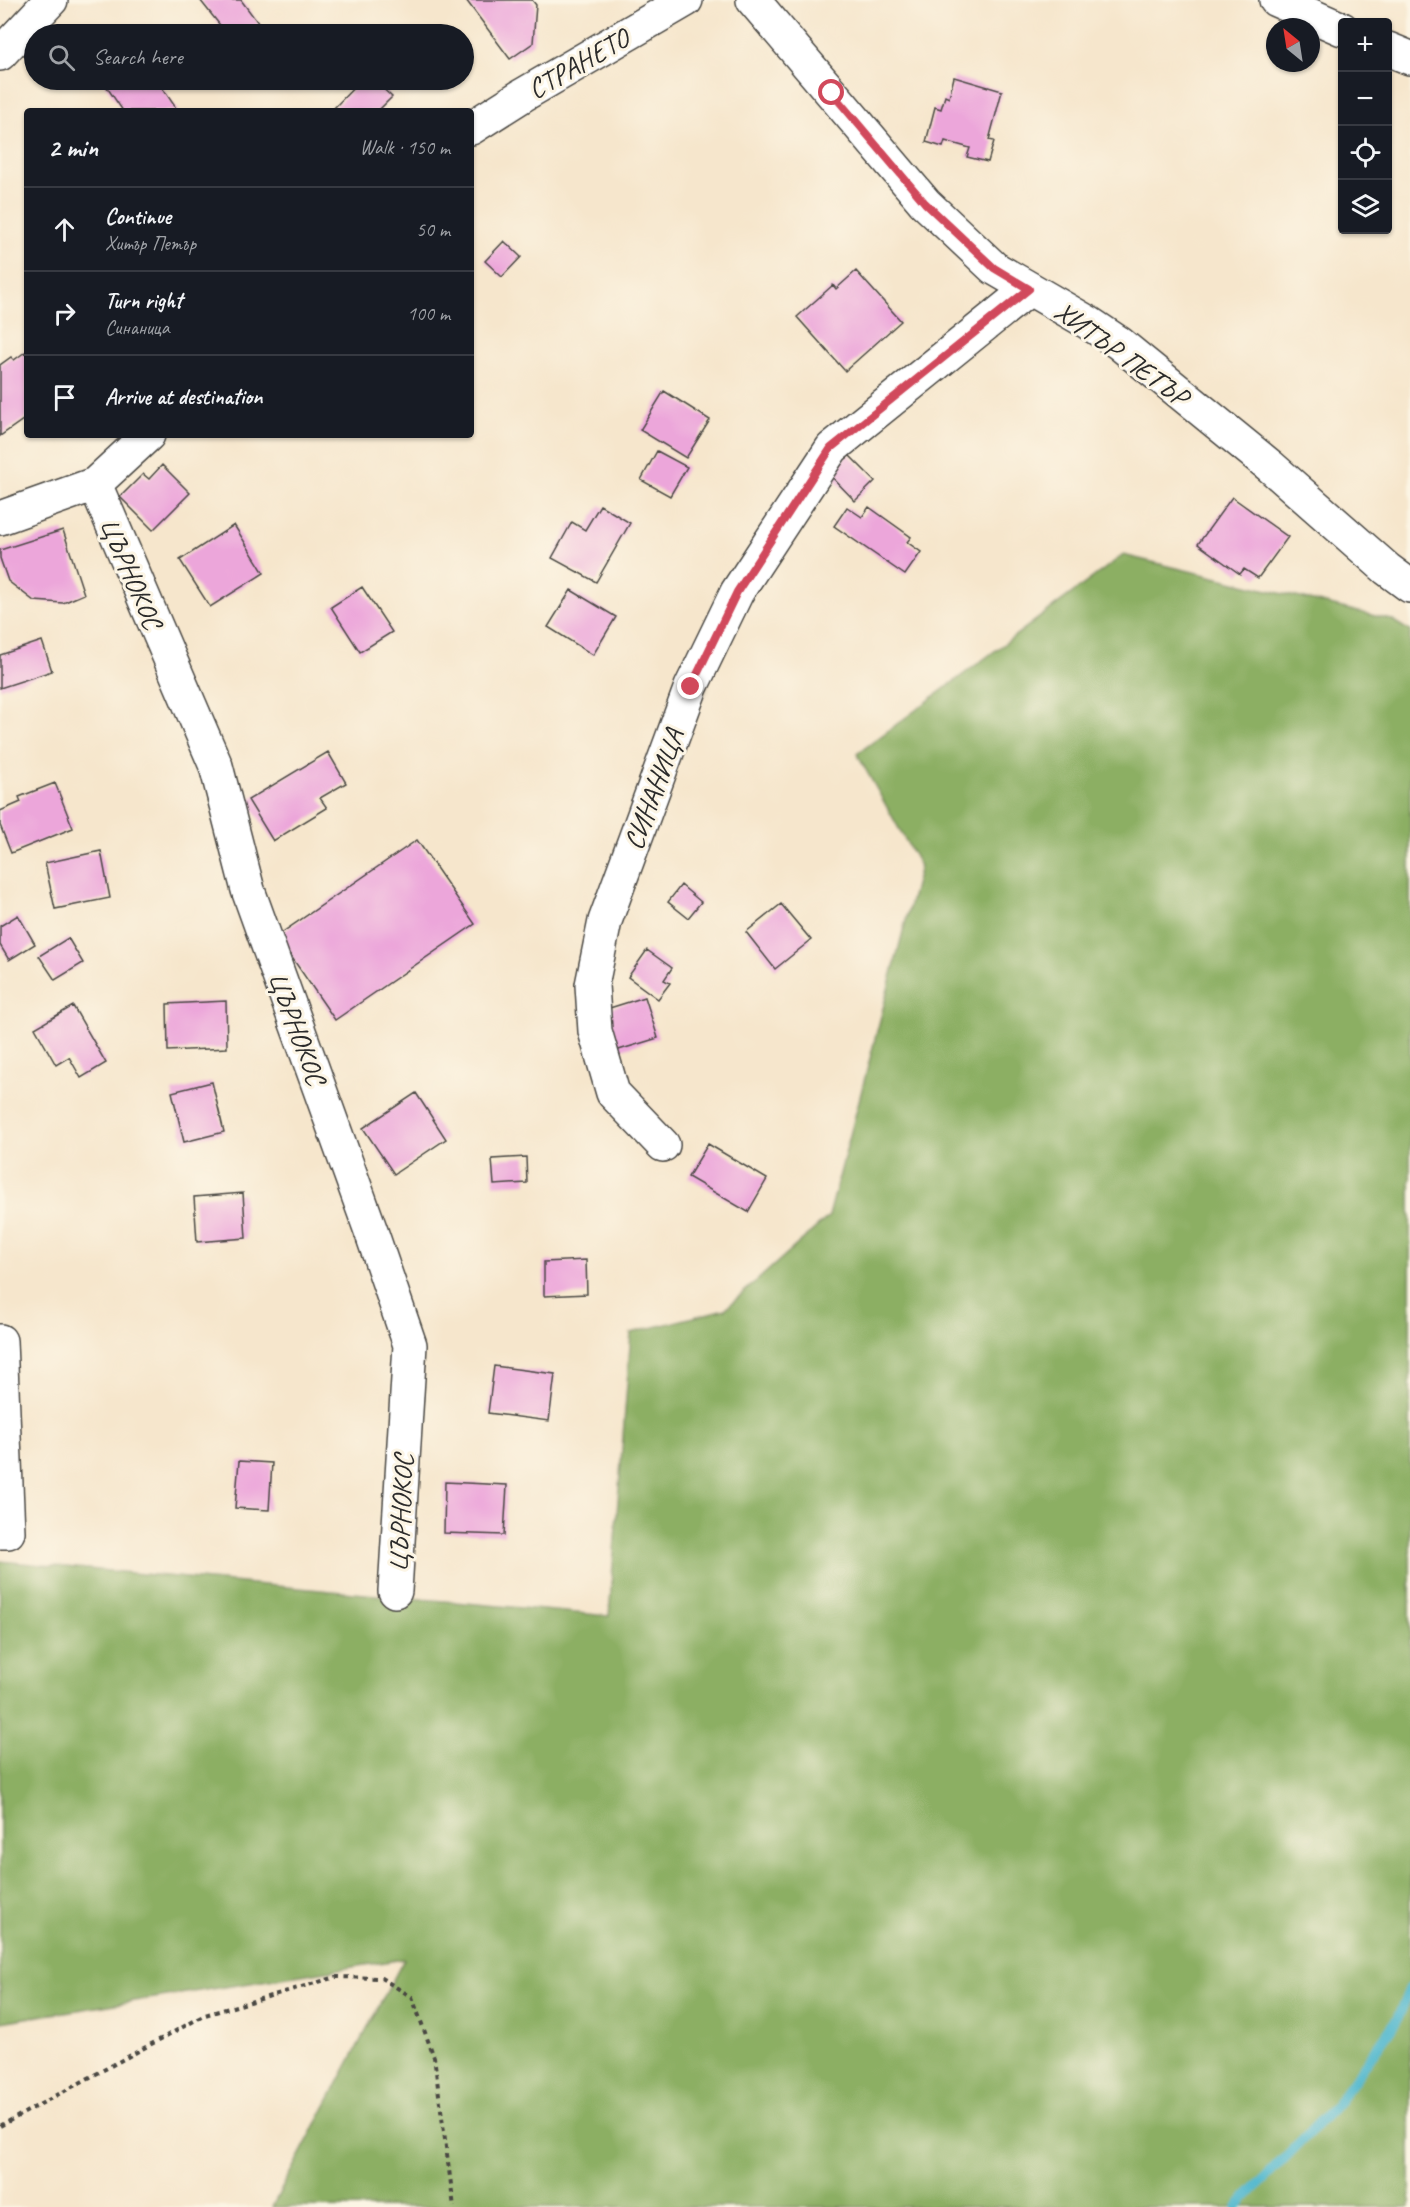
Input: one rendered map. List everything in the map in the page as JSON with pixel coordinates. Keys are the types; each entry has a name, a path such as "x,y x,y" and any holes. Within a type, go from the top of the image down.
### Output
{"street":[{"path":"28,24 51,0"},
{"name":"СТРАНЕТО","path":"474,126 522,95 686,0"},
{"name":"ХИТЪР ПЕТЪР","path":"753,0 925,203 994,268 1119,343 1270,466 1387,569 1410,586"},
{"path":"1276,0 1338,27"},
{"path":"0,54 24,29"},
{"path":"1392,51 1410,58"},
{"name":"СИНАНИЦА","path":"663,1145 613,1093 595,1031 592,986 605,921 691,687 737,592 831,448 1029,289"},
{"path":"0,518 95,484 145,438"},
{"name":"ЦЪРНОКОС","path":"95,484 216,766 248,890 410,1345 395,1591"},
{"path":"0,1341 4,1532"}],"path":[{"path":"0,2126 205,2015 336,1977 381,1978 412,1997 434,2057 454,2207"}],"green space":[{"path":"1123,555 1392,620 1410,631 1410,2207 272,2207 404,1959 0,2022 0,1561 609,1616 631,1333 725,1309 829,1216 920,866 857,754"}],"building":[{"path":"200,0 241,0 259,24 219,24"},
{"path":"466,0 532,0 536,5 533,43 510,59"},
{"path":"954,77 1002,91 989,140 994,141 988,162 967,157 970,148 945,141 943,147 926,142 935,107 941,109 945,96 949,98"},
{"path":"109,90 164,90 176,108 121,108"},
{"path":"351,90 385,90 392,97 381,108 334,108"},
{"path":"504,241 521,257 502,277 485,261"},
{"path":"856,271 901,321 845,371 797,317 833,285 836,289"},
{"path":"24,353 24,419 0,436 0,365 11,357 14,360"},
{"path":"664,391 710,420 686,458 640,430"},
{"path":"657,451 687,467 670,496 641,480"},
{"path":"848,454 875,481 855,501 829,474"},
{"path":"162,465 190,493 153,530 120,497 143,474 149,479"},
{"path":"1232,497 1288,537 1258,578 1244,569 1240,574 1198,544"},
{"path":"600,505 630,523 596,582 552,558 572,522 585,530"},
{"path":"847,507 862,517 869,507 911,537 907,542 921,552 905,575 834,526"},
{"path":"234,525 264,573 210,607 180,560"},
{"path":"63,530 84,594 63,603 34,601 8,581 0,558 0,550"},
{"path":"362,587 392,632 360,652 331,607"},
{"path":"571,590 616,617 593,655 548,627"},
{"path":"42,641 52,671 0,688 0,655"},
{"path":"328,752 346,783 320,798 327,808 273,841 248,800"},
{"path":"55,783 73,828 11,853 0,825 0,811 21,802 19,797"},
{"path":"417,840 475,924 335,1020 277,936"},
{"path":"101,851 110,898 55,909 45,863"},
{"path":"681,885 701,902 688,918 668,902"},
{"path":"781,904 811,940 775,969 746,932"},
{"path":"18,915 35,944 9,960 0,945 0,926"},
{"path":"68,938 83,963 55,980 39,956"},
{"path":"647,950 672,968 664,980 670,983 658,999 628,977"},
{"path":"645,997 658,1038 612,1052 600,1011"},
{"path":"226,1001 227,1048 168,1051 167,1004"},
{"path":"73,1006 106,1063 81,1078 69,1057 56,1065 35,1028"},
{"path":"212,1082 224,1132 184,1142 172,1092"},
{"path":"416,1093 446,1139 394,1174 363,1128"},
{"path":"708,1144 767,1179 748,1212 688,1177"},
{"path":"526,1157 527,1183 494,1185 492,1159"},
{"path":"243,1193 246,1238 197,1242 194,1197"},
{"path":"586,1260 587,1294 544,1296 544,1262"},
{"path":"494,1366 555,1374 549,1421 488,1413"},
{"path":"239,1461 272,1463 269,1510 235,1508"},
{"path":"445,1482 507,1485 504,1535 444,1533"}],"waterway":[{"path":"1237,2207 1337,2104 1397,2020 1410,1988"}],"route":[{"path":"691,687 737,592 831,448 1029,289 994,268 925,203 832,93"}]}
